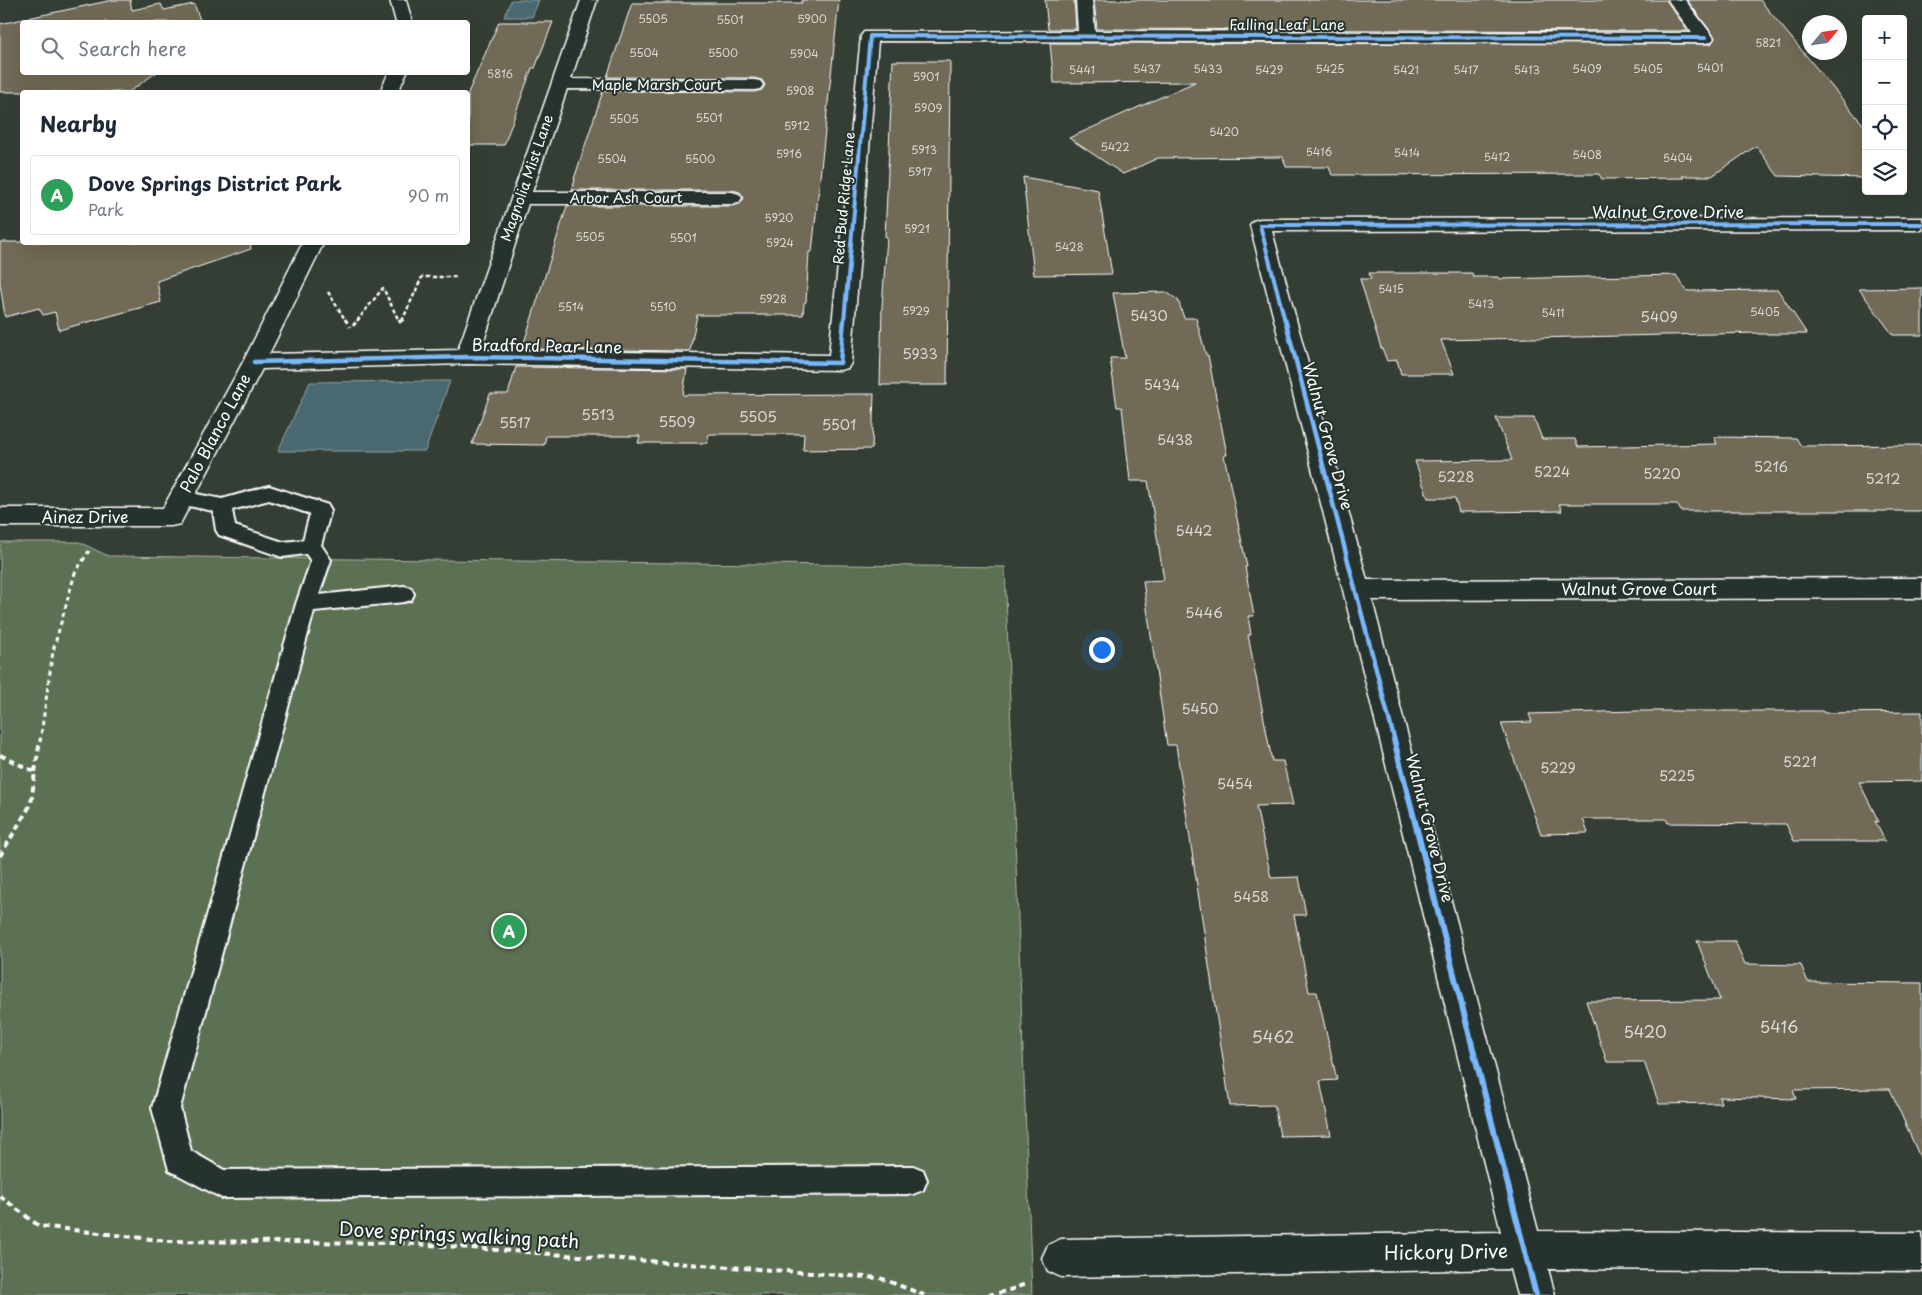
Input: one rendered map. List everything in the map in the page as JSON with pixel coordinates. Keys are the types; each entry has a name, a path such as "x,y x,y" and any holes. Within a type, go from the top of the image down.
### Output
{"street":[{"path":"398,0 403,20"},
{"name":"Magnolia Mist Lane","path":"467,357 589,0"},
{"path":"1084,0 1087,36"},
{"name":"Falling Leaf Lane","path":"870,36 1705,38 1676,0"},
{"name":"Red Bud Ridge Lane","path":"840,363 870,36"},
{"path":"390,90 397,75"},
{"name":"Maple Marsh Court","path":"559,84 754,85"},
{"name":"Arbor Ash Court","path":"520,198 732,198"},
{"name":"Walnut Grove Drive","path":"1536,1295 1356,590 1260,225 1922,224"},
{"name":"Palo Blanco Lane","path":"176,507 254,362 312,245"},
{"name":"Bradford Pear Lane","path":"254,362 467,357 840,363"},
{"name":"Ainez Drive","path":"0,517 176,507"},
{"name":"Walnut Grove Court","path":"1356,590 1922,588"},
{"name":"Hickory Drive","path":"1061,1258 1525,1250 1922,1252"}],"lane":[{"path":"176,507 222,506 269,493 321,510 311,546"},
{"path":"222,506 226,530 282,550 311,546"},
{"path":"311,546 321,560 306,604 166,1108 179,1160 222,1184 913,1180"},
{"path":"306,604 404,594"}],"path":[{"path":"324,286 351,329 383,288 401,324 422,277 458,277"},
{"path":"0,856 31,804 54,651 75,573 93,544"},
{"path":"0,755 35,772"}],"green space":[{"path":"0,542 79,542 108,556 1005,567 1032,1295 0,1295"}],"water":[{"path":"511,0 539,0 532,17 504,17"},
{"path":"450,381 425,451 278,451 310,382"}],"building":[{"path":"113,0 130,0 132,10 161,4 164,10 194,4 200,20 20,20 20,75 153,75 132,90 20,90 20,92 0,92 0,24"},
{"path":"802,0 839,0 812,252 809,252 806,302 804,303 803,315 697,315 690,351 522,349 567,206 732,206 740,204 744,198 740,192 732,190 572,190 603,91 754,92 762,90 765,85 762,80 754,78 607,77 632,3 802,3"},
{"path":"1045,0 1074,0 1076,29 1048,29"},
{"path":"1094,0 1666,0 1688,31 1097,29"},
{"path":"1687,0 1760,0 1802,51 1802,60 1810,60 1862,123 1862,178 1778,176 1756,146 1712,176 1682,176 1684,178 1602,179 1599,174 1332,175 1329,167 1286,167 1283,157 1158,158 1123,174 1069,138 1195,82 1054,83 1050,43 1711,44 1715,37"},
{"path":"499,22 553,22 535,68 532,68 504,145 470,145 469,90"},
{"path":"893,61 950,61 947,385 880,385"},
{"path":"1023,177 1098,190 1112,274 1034,275"},
{"path":"0,242 20,242 20,245 250,245 251,249 157,281 161,302 59,330 55,312 43,315 39,308 5,317 0,283"},
{"path":"1369,273 1472,273 1473,277 1498,277 1499,279 1676,275 1687,291 1778,290 1807,334 1757,333 1441,340 1454,374 1401,374 1397,360 1387,361 1381,348 1360,279 1371,279"},
{"path":"1922,288 1922,335 1893,335 1859,289"},
{"path":"1166,292 1178,300 1184,318 1196,318 1206,355 1208,355 1227,455 1224,455 1247,567 1245,567 1254,616 1248,616 1251,635 1248,635 1272,761 1283,761 1293,805 1256,806 1271,878 1299,877 1306,915 1294,915 1309,992 1317,992 1337,1080 1320,1081 1331,1135 1280,1136 1274,1105 1230,1106 1176,745 1167,745 1143,581 1164,580 1148,481 1130,481 1122,407 1117,407 1110,358 1125,358 1113,293"},
{"path":"516,367 687,369 683,395 874,394 872,449 803,450 804,434 709,434 707,443 638,443 640,436 546,436 544,445 472,444 490,394 508,394"},
{"path":"1496,418 1534,418 1542,439 1575,439 1578,447 1717,444 1714,437 1796,438 1801,446 1922,445 1922,511 1681,511 1677,504 1559,504 1562,511 1459,512 1455,498 1428,498 1415,461 1512,460"},
{"path":"1637,711 1922,712 1922,781 1859,782 1879,822 1875,821 1885,841 1794,841 1786,824 1668,823 1666,819 1583,819 1588,833 1541,834 1501,723 1532,722 1529,714"},
{"path":"1697,941 1735,941 1745,964 1801,965 1808,982 1922,983 1922,1162 1890,1089 1793,1090 1796,1099 1719,1097 1721,1103 1659,1104 1644,1062 1607,1062 1586,1001 1720,1000"}],"cycle path":[{"path":"254,362 467,357 840,363 870,36 1705,38"},
{"path":"1536,1295 1356,590 1260,225 1922,224"}],"place":[{"name":"Dove Springs District Park","path":"509,931"}]}
